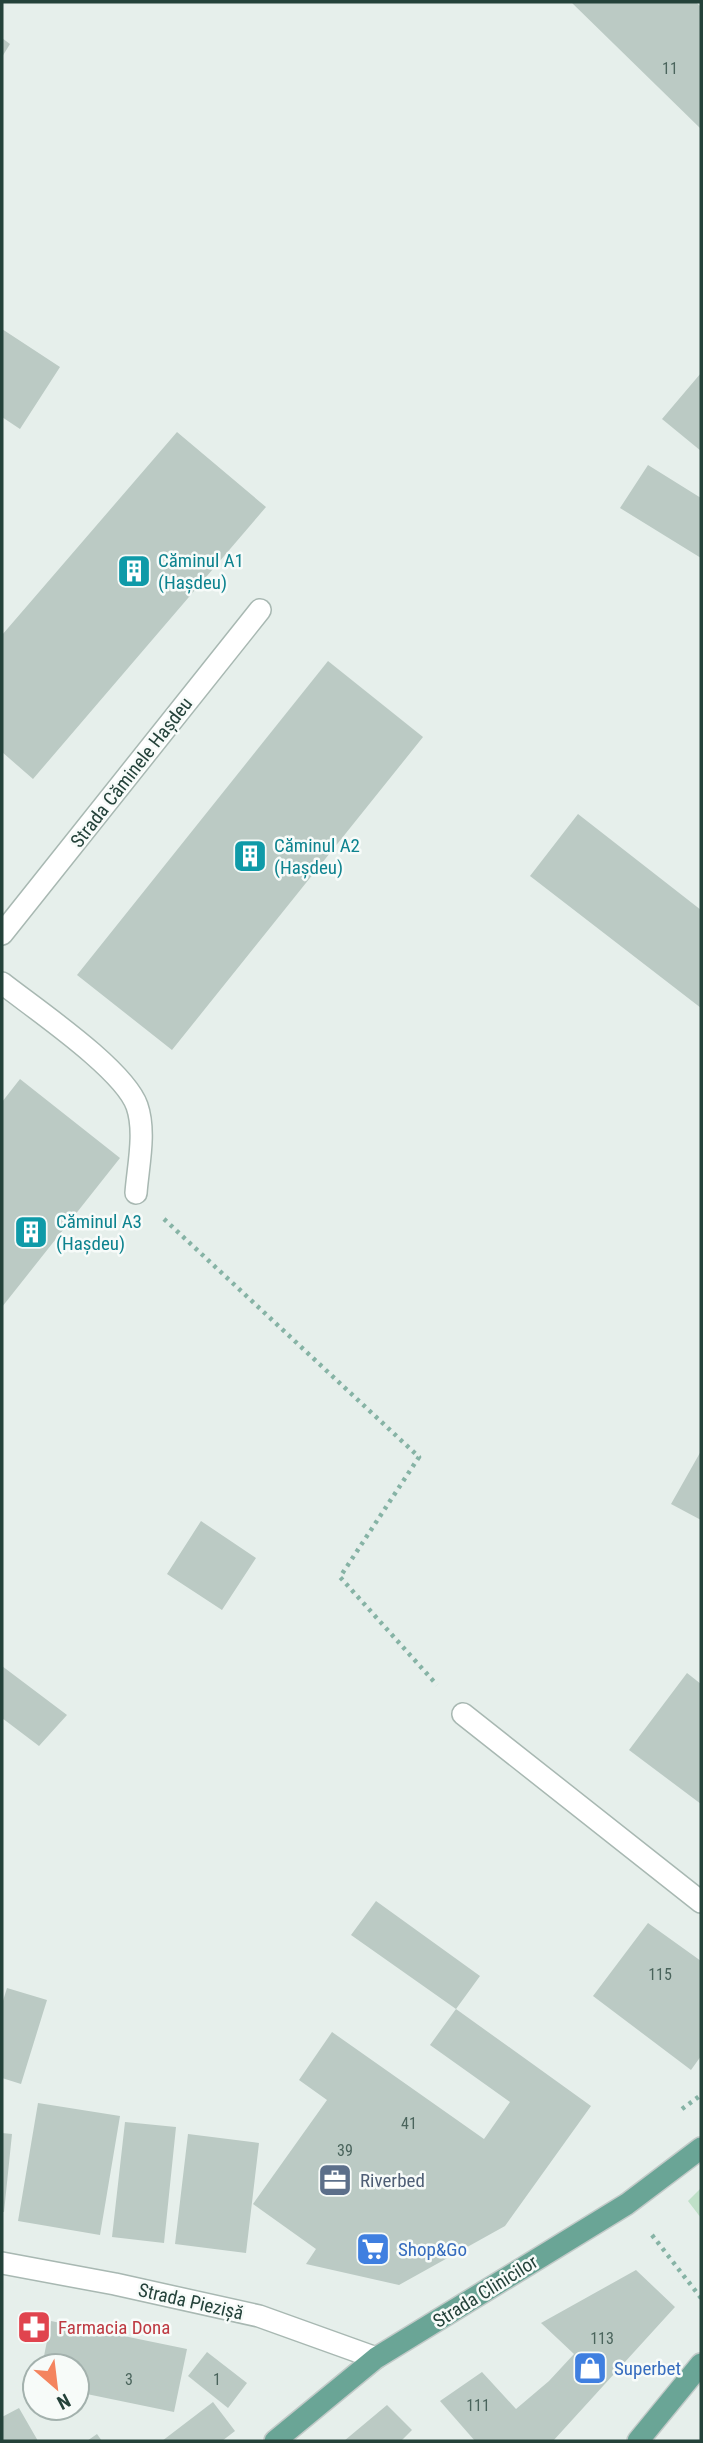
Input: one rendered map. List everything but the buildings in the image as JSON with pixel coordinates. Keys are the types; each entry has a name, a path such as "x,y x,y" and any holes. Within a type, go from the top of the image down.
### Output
{"main road":[{"name":"Strada Clinicilor","path":"275,2441 376,2358 627,2204 701,2148"},
{"path":"638,2441 701,2364"}],"street":[{"name":"Strada Căminele Hașdeu","path":"2,934 260,610"},
{"path":"2,983 109,1068 126,1086 137,1107 141,1135 136,1193"},
{"path":"463,1714 701,1902"},
{"name":"Strada Piezișă","path":"2,2263 115,2284 259,2316 376,2358"}],"path":[{"path":"136,1193 419,1457 340,1577 463,1714"},
{"path":"651,2234 701,2298"}],"green space":[{"path":"701,2188 701,2218 688,2201"}],"place":[{"name":"Căminul A1 (Hașdeu)","path":"134,571"},
{"name":"Căminul A2 (Hașdeu)","path":"250,856"},
{"name":"Căminul A3 (Hașdeu)","path":"31,1232"},
{"name":"Riverbed","path":"335,2180"},
{"name":"Shop&Go","path":"373,2249"},
{"name":"Farmacia Dona","path":"34,2327"},
{"name":"Superbet","path":"590,2368"}]}
